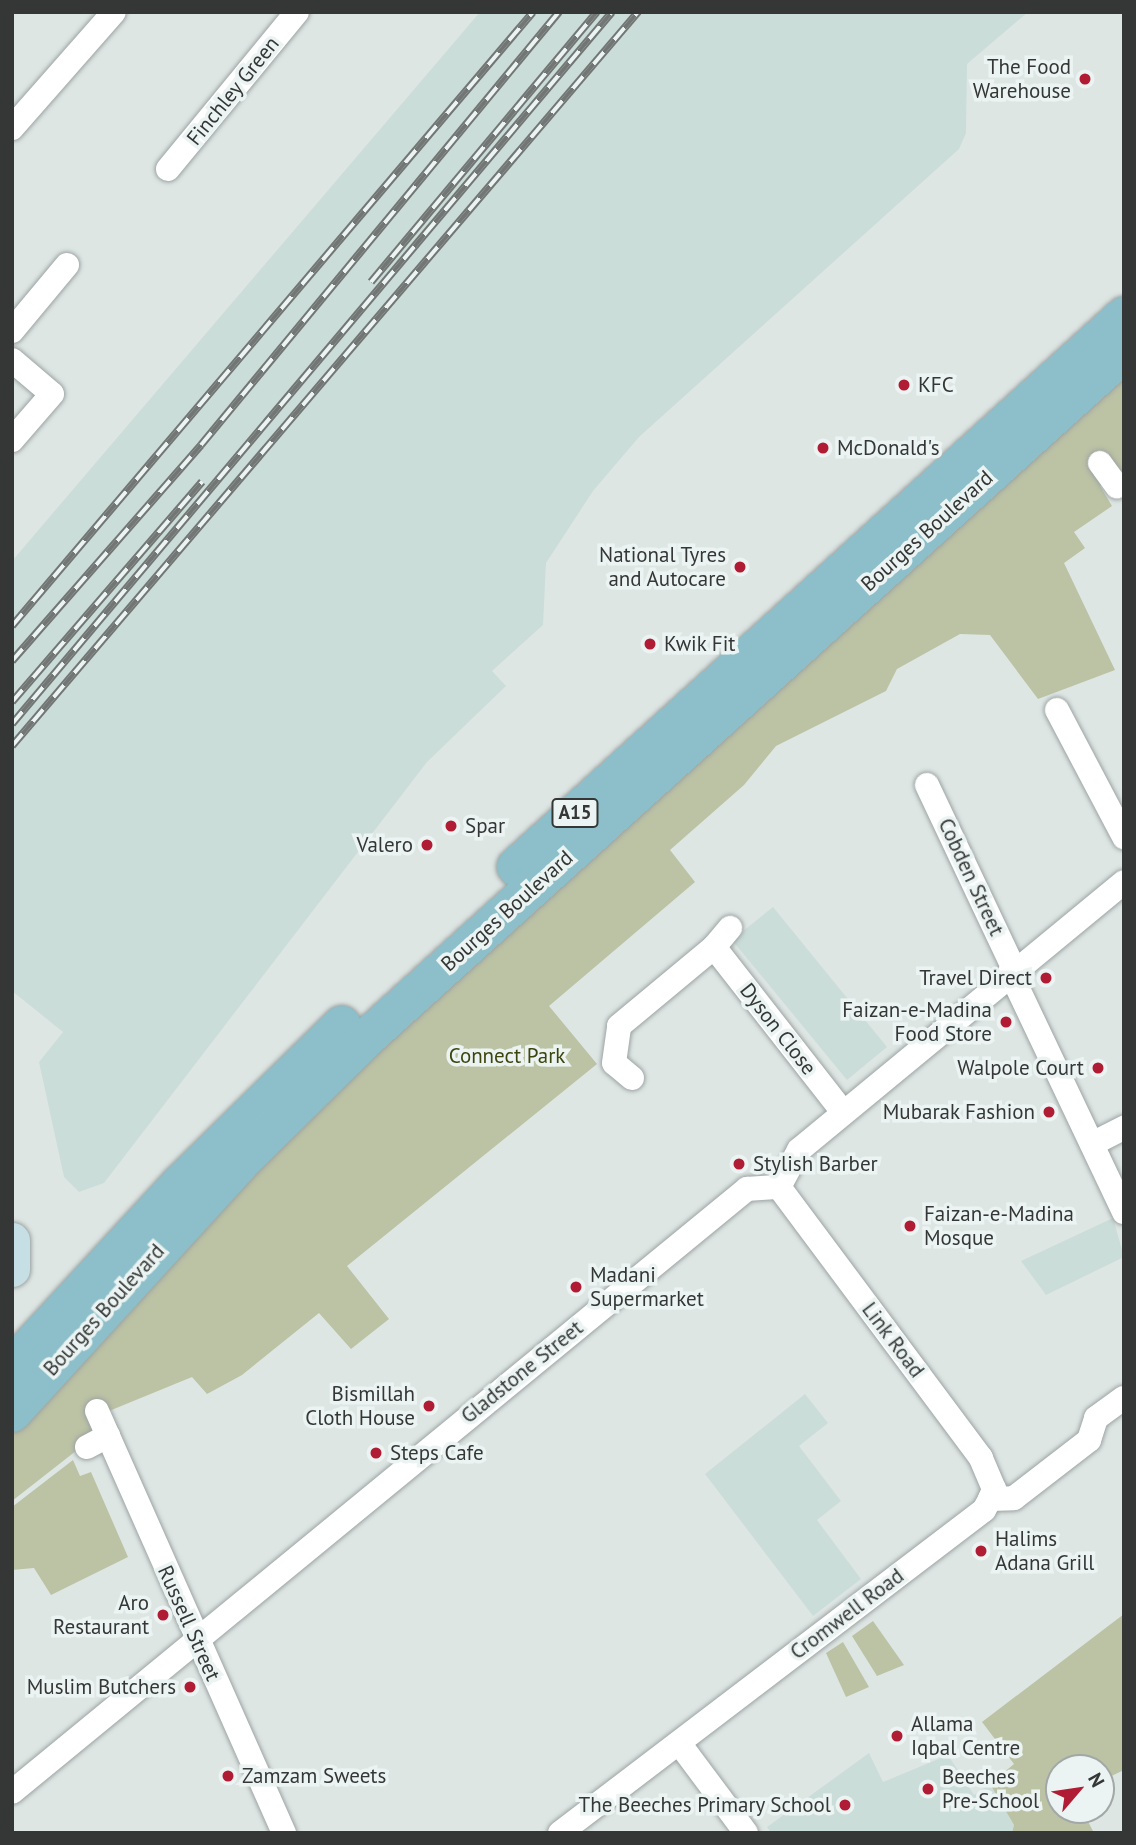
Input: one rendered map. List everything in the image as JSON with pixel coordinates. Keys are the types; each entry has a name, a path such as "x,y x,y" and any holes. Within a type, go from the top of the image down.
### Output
{"main road":[{"name":"Bourges Boulevard","path":"12,1366 180,1184 352,1016 1124,316"},
{"name":"Bourges Boulevard","path":"12,1413 184,1222 369,1036 1124,353"}],"street":[{"path":"12,128 114,12"},
{"name":"Finchley Green","path":"168,169 297,12"},
{"path":"12,331 67,265"},
{"path":"12,360 52,394 12,440"},
{"path":"1100,463 1121,488"},
{"path":"1057,709 1124,837"},
{"name":"Cobden Street","path":"927,785 1124,1212"},
{"path":"779,1186 799,1150 1012,971 1124,882"},
{"name":"Dyson Close","path":"632,1078 614,1063 620,1026 722,938 843,1112"},
{"path":"1092,1144 1124,1128"},
{"name":"Link Road","path":"779,1186 981,1458 993,1489 990,1499"},
{"name":"Gladstone Street","path":"12,1792 747,1189 779,1186"},
{"path":"12,1240 12,1269"},
{"path":"990,1499 1014,1498 1025,1490 1088,1440 1096,1418 1124,1398"},
{"name":"Russell Street","path":"97,1411 97,1441 198,1642 284,1833"},
{"name":"Cromwell Road","path":"559,1833 984,1510 990,1499"},
{"path":"679,1743 746,1833"}],"shaded area":[{"path":"480,12 1028,12 967,64 966,133 959,149 639,437 593,491 546,563 543,625 492,671 506,686 427,762 104,1183 79,1192 64,1177 39,1062 63,1032 12,991 12,561"},
{"path":"773,907 887,1047 847,1080 732,940"},
{"path":"1113,1218 1124,1257 1046,1295 1021,1261"},
{"path":"805,1394 828,1423 799,1446 841,1501 817,1520 861,1579 813,1616 705,1474"},
{"path":"869,1753 883,1782 948,1755 974,1795 990,1784 1014,1825 1012,1833 771,1833 767,1827"}],"green space":[{"name":"Connect Park","path":"1124,374 1124,469 1100,486 1112,506 1074,532 1085,548 1064,563 1115,670 1038,699 990,635 960,634 897,669 886,691 776,746 744,785 670,850 695,882 549,1006 597,1064 347,1266 389,1319 351,1349 319,1313 242,1375 207,1394 192,1377 109,1411 81,1447 12,1501 12,1432 85,1346 317,1106"},
{"path":"73,1460 80,1476 91,1472 128,1557 51,1595 34,1568 12,1570 12,1507"},
{"path":"1124,1614 1124,1770 1115,1774 1115,1754 1045,1754 1045,1824 1089,1824 1094,1833 1012,1833 1014,1825 990,1784 1014,1764 982,1722"},
{"path":"873,1621 904,1665 877,1676 852,1636"},
{"path":"843,1642 869,1687 846,1697 826,1653"}],"railway":[{"path":"12,626 533,12"},
{"path":"12,661 201,445 559,12"},
{"path":"371,282 597,12"},
{"path":"12,724 612,12"},
{"path":"12,746 638,12"},
{"path":"12,702 202,482"}],"place":[{"name":"The Food Warehouse","path":"1085,79"},
{"name":"KFC","path":"904,385"},
{"name":"McDonald's","path":"823,448"},
{"name":"National Tyres and Autocare","path":"740,567"},
{"name":"Kwik Fit","path":"650,644"},
{"name":"Spar","path":"451,826"},
{"name":"Valero","path":"427,845"},
{"name":"Travel Direct","path":"1046,978"},
{"name":"Faizan-e-Madina Food Store","path":"1006,1022"},
{"name":"Walpole Court","path":"1098,1068"},
{"name":"Mubarak Fashion","path":"1049,1112"},
{"name":"Stylish Barber","path":"739,1164"},
{"name":"Faizan-e-Madina Mosque","path":"910,1226"},
{"name":"Madani Supermarket","path":"576,1287"},
{"name":"Bismillah Cloth House","path":"429,1406"},
{"name":"Steps Cafe","path":"376,1453"},
{"name":"Halims Adana Grill","path":"981,1551"},
{"name":"Aro Restaurant","path":"163,1615"},
{"name":"Muslim Butchers","path":"190,1687"},
{"name":"Allama Iqbal Centre","path":"897,1736"},
{"name":"Zamzam Sweets","path":"228,1776"},
{"name":"Beeches Pre-School","path":"928,1789"},
{"name":"The Beeches Primary School","path":"845,1805"}]}
